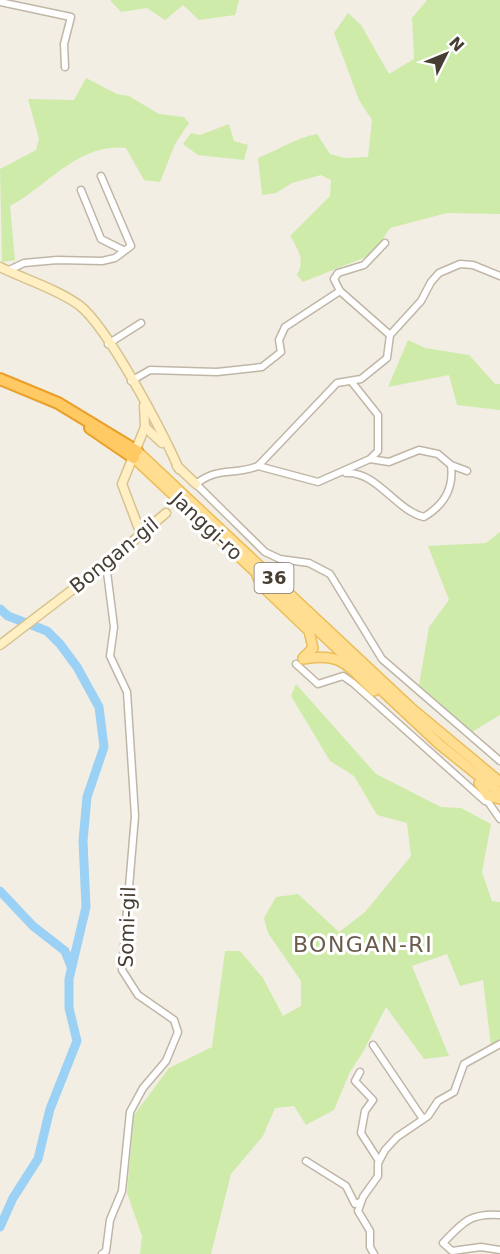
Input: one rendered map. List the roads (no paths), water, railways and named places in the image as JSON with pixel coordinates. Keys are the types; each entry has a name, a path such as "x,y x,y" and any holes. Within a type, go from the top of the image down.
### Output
{"highway":[{"name":"Janggi-ro","path":"0,379 58,403 135,455"},
{"name":"Janggi-ro","path":"0,386 56,409 135,455"}],"main road":[{"name":"Janggi-ro","path":"135,455 439,744 500,793"},
{"name":"Janggi-ro","path":"135,455 410,707 500,782"},
{"path":"255,570 262,586 311,635 313,648 303,658 322,655 335,657 401,715 415,721"},
{"path":"439,744 446,755 482,785 487,798 500,800"},
{"path":"456,745 464,745 500,774"}],"street":[{"path":"0,2 71,17 64,44 65,67"},
{"path":"3,269 24,263 57,260 102,261 115,258 131,246 101,176"},
{"path":"81,190 101,239 123,250"},
{"path":"385,243 364,266 338,273 334,279 340,291 390,335"},
{"path":"196,484 209,473 246,471 258,466 337,383 361,379 387,358 390,335 421,301 431,282 440,273 460,264 473,265 500,276"},
{"path":"3,269 79,306 91,318 131,381 179,469"},
{"path":"131,381 150,370 217,372 262,367 281,352 279,340 285,327 340,291"},
{"path":"108,344 141,323"},
{"path":"258,466 318,482 344,473 370,459 378,451 378,415 351,381"},
{"path":"141,534 122,484 145,428 143,402"},
{"path":"145,428 159,438 179,469 265,552 280,559 309,563 330,574 382,659 500,761"},
{"path":"370,459 389,462 419,450 429,450 451,465 467,471"},
{"path":"344,473 361,474 413,513 424,517 437,507 448,493 453,478 451,465"},
{"name":"Bongan-gil","path":"0,645 106,564 166,513"},
{"name":"Somi-gil","path":"102,1254 106,1251 110,1220 122,1191 130,1112 143,1088 166,1061 178,1032 174,1020 138,995 122,970 135,816 127,692 110,656 114,627 106,564"},
{"path":"296,664 318,684 343,676 353,683 487,798 500,819"},
{"path":"374,1254 370,1247 370,1232 358,1211 360,1202 378,1176 379,1161 392,1142 423,1119 438,1101 458,1088 460,1070 464,1064 500,1044"},
{"path":"373,1046 423,1119"},
{"path":"360,1072 355,1081 373,1100 365,1111 361,1133 379,1161"},
{"path":"306,1161 346,1186 355,1204 360,1202"},
{"path":"500,1215 480,1214 469,1218 443,1243 452,1251 481,1248 500,1250"}],"waterway":[{"path":"0,609 8,616 47,631 60,644 77,667 99,707 104,747 87,797 83,841 86,907 69,979 69,1008 77,1041 50,1109 38,1159 13,1198 0,1227"},
{"path":"0,891 33,926 65,951 71,966"}],"district":[{"name":"BONGAN-RI","path":"363,944"}]}
